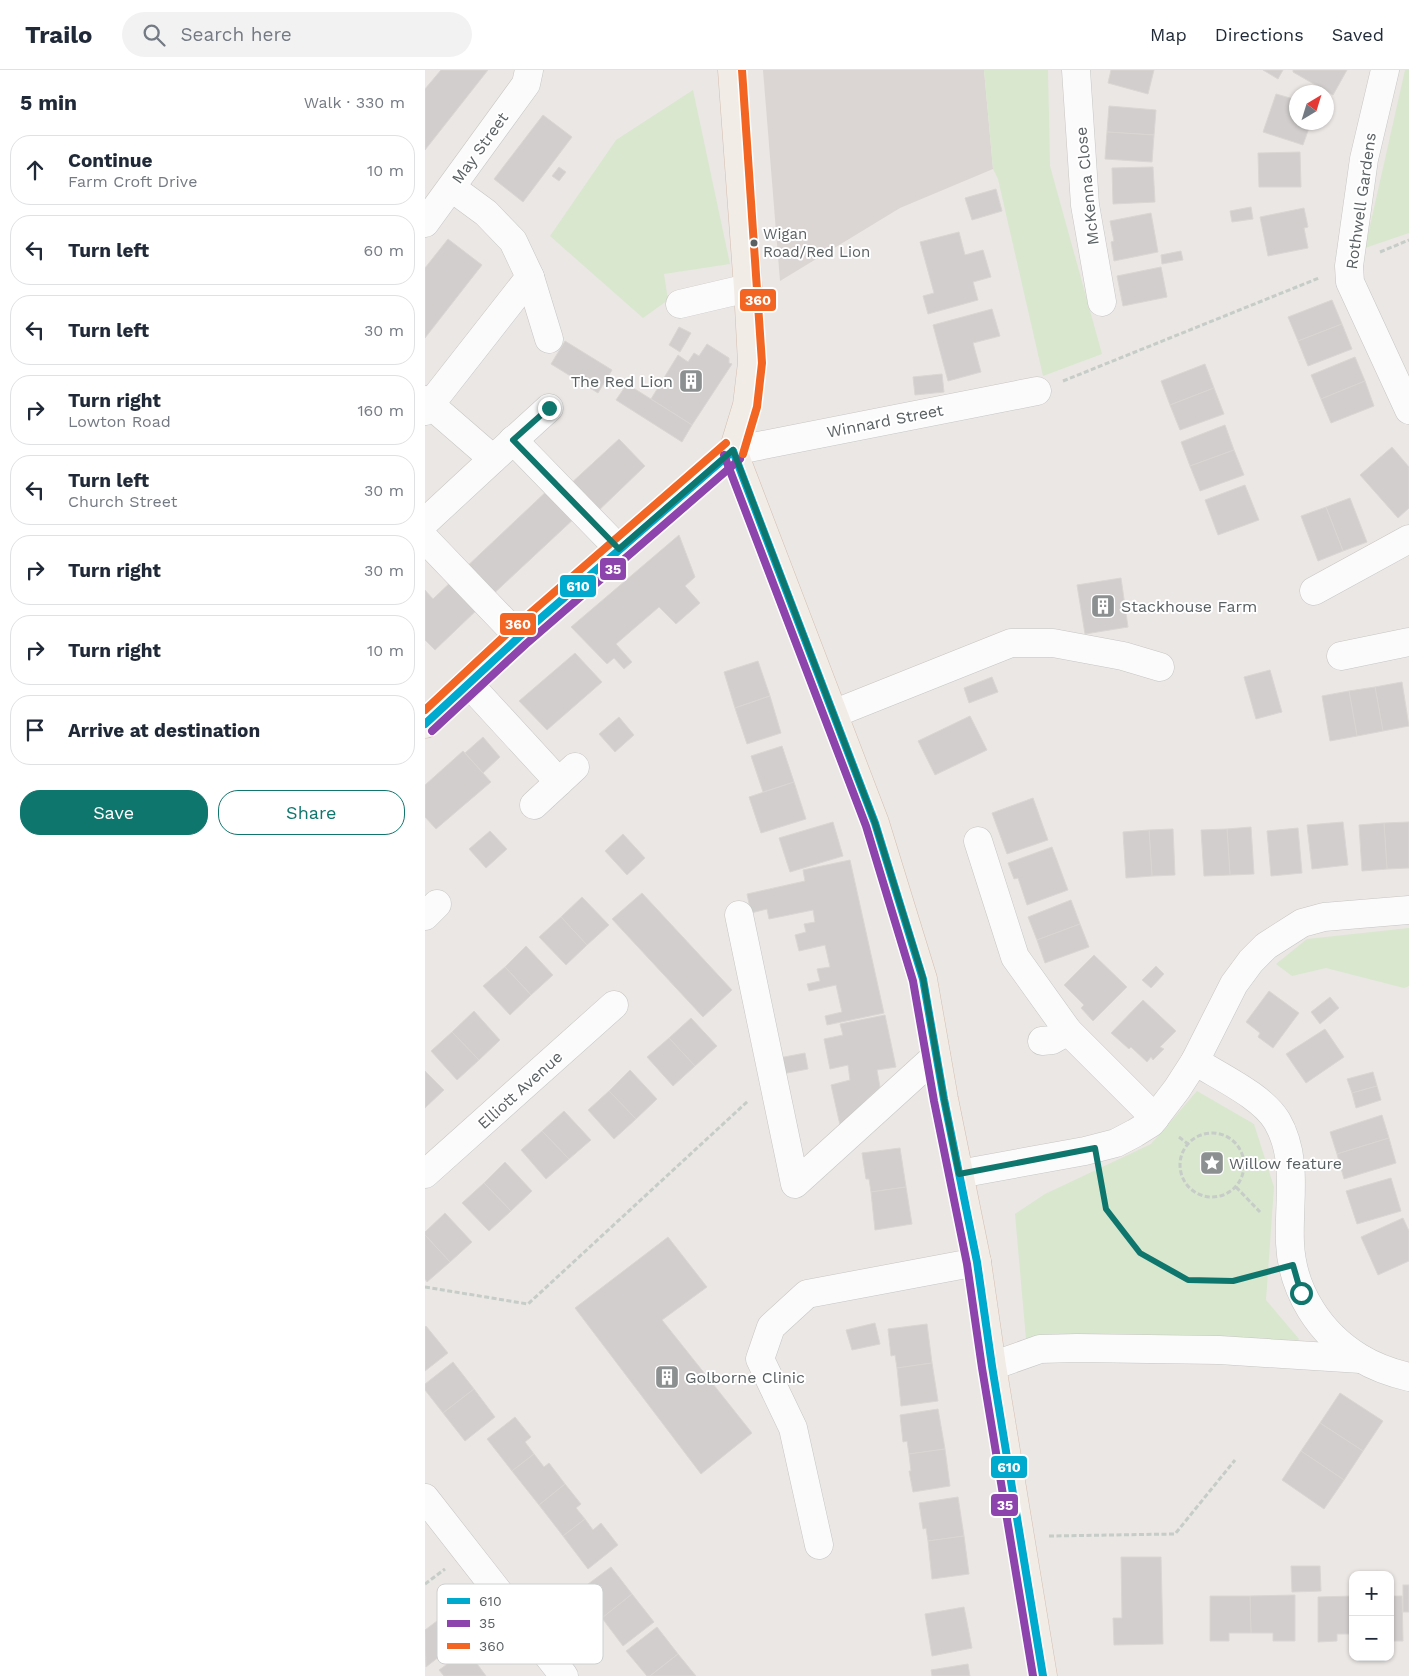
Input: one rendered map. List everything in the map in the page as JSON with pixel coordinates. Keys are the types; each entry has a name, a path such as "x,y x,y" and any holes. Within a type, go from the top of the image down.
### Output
{"main road":[{"path":"425,724 519,637 733,450 747,404 751,363 748,288 732,70"},
{"path":"733,450 875,823 923,978 936,1056 977,1262 992,1366 1043,1676"}],"street":[{"name":"May Street","path":"425,223 526,84 529,70"},
{"name":"McKenna Close","path":"1077,70 1085,205 1102,302"},
{"name":"Rothwell Gardens","path":"1385,70 1364,159 1349,266 1350,282 1409,410"},
{"path":"452,188 486,213 513,241 530,277 549,338"},
{"path":"493,459 427,405 530,277"},
{"path":"680,304 748,288"},
{"name":"Winnard Street","path":"733,450 1037,391"},
{"path":"425,522 549,408"},
{"path":"513,440 619,549"},
{"path":"425,539 519,637"},
{"path":"1314,591 1409,539"},
{"path":"1341,656 1409,642"},
{"path":"833,714 1011,643 1053,643 1123,656 1160,667"},
{"path":"468,683 567,774 534,805"},
{"path":"978,841 1015,957 1068,1031 1155,1118"},
{"path":"959,1174 1095,1148 1129,1136 1151,1122 1177,1089 1195,1061 1234,984 1251,961 1267,946 1302,923 1324,917 1409,910"},
{"path":"739,915 795,1184 936,1056"},
{"name":"Elliott Avenue","path":"425,1174 614,1005"},
{"path":"1042,1041 1052,1040 1068,1031"},
{"path":"1195,1061 1261,1102 1277,1120 1287,1141 1291,1161 1290,1244 1293,1265 1301,1293 1313,1314 1327,1332 1361,1359 1390,1372 1409,1377"},
{"path":"819,1545 793,1428 760,1358 771,1327 807,1294 977,1262"},
{"path":"992,1366 1040,1349 1077,1348 1219,1350 1361,1359"},
{"path":"425,1498 492,1584"},
{"path":"555,1664 564,1676"}],"path":[{"path":"1037,391 1349,266 1409,240"},
{"path":"425,1287 528,1304 773,1078"},
{"path":"1213,1133 1227,1137 1234,1142 1239,1148 1244,1163 1242,1178 1236,1187 1223,1195 1207,1198 1188,1188 1182,1179 1179,1168 1184,1148 1191,1140 1198,1136 1213,1133"},
{"path":"1095,1148 1106,1209 1140,1253 1188,1280 1233,1281 1293,1265"},
{"path":"1020,1536 1175,1534 1235,1460"}],"shaded area":[{"path":"763,70 984,70 993,169 900,208 780,281"}],"green space":[{"path":"984,70 1048,70 1050,166 1102,354 1043,376 998,179 993,169"},
{"path":"1405,70 1409,70 1409,233 1365,248"},
{"path":"693,90 730,264 664,274 668,300 643,318 550,236 616,140"},
{"path":"1409,928 1409,986 1404,988 1326,968 1292,976 1276,964 1307,939"},
{"path":"1197,1091 1254,1124 1274,1187 1266,1300 1299,1339 1290,1348 1026,1339 1015,1214 1045,1194 1151,1144"}],"building":[{"path":"441,70 488,70 425,150 425,89"},
{"path":"1111,70 1154,70 1148,94 1108,83"},
{"path":"1263,70 1283,70 1278,79"},
{"path":"1293,70 1347,70 1334,93 1334,85 1316,85 1293,72"},
{"path":"1276,94 1289,98 1289,130 1308,130 1303,145 1263,132"},
{"path":"1109,106 1156,110 1154,135 1107,132"},
{"path":"543,115 572,137 523,202 494,179"},
{"path":"1107,132 1154,135 1152,162 1105,159"},
{"path":"1300,152 1301,187 1259,187 1258,153"},
{"path":"559,167 566,172 559,181 552,176"},
{"path":"1153,167 1155,202 1113,204 1112,168"},
{"path":"996,189 1002,211 972,220 965,198"},
{"path":"1251,207 1253,219 1232,222 1230,211"},
{"path":"1304,208 1308,227 1304,228 1308,248 1268,256 1260,217"},
{"path":"1151,213 1158,252 1114,261 1111,242 1114,241 1110,221"},
{"path":"959,232 965,255 983,250 991,277 973,282 978,300 928,314 923,296 934,293 920,242"},
{"path":"448,239 482,265 425,338 425,268"},
{"path":"1181,251 1183,260 1162,264 1161,255"},
{"path":"1161,267 1167,297 1123,306 1117,276"},
{"path":"1332,300 1342,324 1298,341 1288,317"},
{"path":"992,309 1000,336 973,343 981,372 948,381 933,325"},
{"path":"1342,324 1352,349 1308,366 1298,341"},
{"path":"679,327 691,333 680,352 669,345"},
{"path":"565,341 612,370 598,393 551,364"},
{"name":"The Red Lion","path":"707,344 729,358 729,363 732,364 692,425 651,399 678,355 688,362 694,353 699,356"},
{"path":"1355,357 1365,381 1321,399 1311,375"},
{"path":"1205,364 1214,388 1170,405 1161,381"},
{"path":"942,374 944,392 915,395 913,377"},
{"path":"1365,381 1374,406 1331,423 1321,399"},
{"path":"627,384 692,425 682,442 616,400"},
{"path":"1214,388 1224,414 1180,430 1170,405"},
{"path":"1225,425 1234,450 1190,466 1181,442"},
{"path":"619,439 645,466 594,515 567,487"},
{"path":"1392,447 1409,467 1409,508 1398,518 1360,475"},
{"path":"1234,450 1244,475 1200,491 1190,466"},
{"path":"1245,485 1259,520 1218,535 1205,500"},
{"path":"550,488 578,515 489,598 462,571"},
{"path":"1350,498 1367,542 1343,551 1326,507"},
{"path":"1326,507 1343,551 1318,561 1301,516"},
{"path":"679,535 695,577 685,586 700,603 676,624 659,607 616,644 632,662 624,669 614,658 607,664 571,627"},
{"path":"455,578 481,606 435,650 425,640 425,590 433,599"},
{"name":"Stackhouse Farm","path":"1121,578 1128,627 1085,634 1077,585"},
{"path":"575,653 602,682 547,730 519,701"},
{"path":"758,661 770,696 735,708 724,672"},
{"path":"1270,670 1282,712 1256,719 1244,677"},
{"path":"992,677 998,692 969,703 964,688"},
{"path":"1402,682 1409,726 1383,731 1375,687"},
{"path":"1375,687 1383,731 1357,736 1349,691"},
{"path":"1349,691 1357,736 1330,741 1322,696"},
{"path":"770,696 781,733 747,744 735,708"},
{"path":"970,716 987,750 935,775 918,741"},
{"path":"619,717 634,735 615,752 599,734"},
{"path":"483,737 500,757 483,773 465,753"},
{"path":"782,746 794,782 763,792 751,756"},
{"path":"463,751 491,782 436,829 425,817 425,785"},
{"path":"794,782 806,819 761,833 749,797"},
{"path":"1033,798 1048,840 1007,854 992,813"},
{"path":"833,822 843,856 790,872 779,838"},
{"path":"1343,822 1348,865 1312,869 1307,825"},
{"path":"1409,822 1409,868 1387,869 1384,823"},
{"path":"1384,823 1387,869 1362,871 1359,825"},
{"path":"1251,827 1254,874 1230,875 1227,829"},
{"path":"1298,828 1302,873 1271,876 1267,831"},
{"path":"1173,829 1175,875 1152,876 1149,830"},
{"path":"1227,829 1230,875 1204,876 1201,830"},
{"path":"1149,830 1152,876 1126,878 1123,832"},
{"path":"490,831 507,849 486,868 469,849"},
{"path":"623,834 645,858 627,875 605,851"},
{"path":"1052,847 1068,890 1027,905 1018,878 1014,879 1008,863"},
{"path":"850,860 884,1013 827,1025 825,1016 842,1012 836,985 809,991 807,984 820,981 817,969 830,967 825,945 799,951 795,935 806,932 804,924 815,922 813,910 769,919 767,909 751,913 747,894 805,881 803,870"},
{"path":"642,893 732,990 703,1017 612,919"},
{"path":"582,897 609,925 587,945 561,917"},
{"path":"1071,900 1080,924 1037,940 1028,917"},
{"path":"561,917 587,945 566,965 539,937"},
{"path":"1080,924 1089,947 1045,963 1037,940"},
{"path":"526,946 553,975 531,995 505,967"},
{"path":"1094,955 1127,987 1093,1021 1081,1008 1084,1005 1064,985"},
{"path":"1156,966 1164,974 1151,988 1142,980"},
{"path":"505,967 531,995 510,1015 483,986"},
{"path":"1269,991 1299,1013 1273,1048 1258,1037 1260,1033 1246,1022"},
{"path":"1330,997 1339,1008 1320,1024 1311,1012"},
{"path":"1143,1000 1176,1031 1160,1047 1164,1049 1153,1060 1151,1057 1147,1062 1131,1047 1129,1049 1111,1033"},
{"path":"474,1011 500,1040 479,1060 452,1032"},
{"path":"885,1015 896,1067 877,1070 880,1087 840,1125 831,1085 850,1080 848,1065 830,1069 824,1039 843,1035 840,1024"},
{"path":"691,1018 717,1046 695,1066 669,1038"},
{"path":"1325,1029 1344,1057 1306,1083 1286,1054"},
{"path":"452,1032 479,1060 457,1080 431,1051"},
{"path":"669,1038 695,1066 673,1086 647,1057"},
{"path":"805,1053 808,1069 782,1074 779,1058"},
{"path":"630,1070 657,1099 636,1119 609,1091"},
{"path":"425,1071 444,1090 425,1108"},
{"path":"1373,1072 1377,1086 1352,1093 1347,1079"},
{"path":"1377,1086 1381,1100 1356,1108 1352,1093"},
{"path":"609,1091 636,1119 614,1139 588,1110"},
{"path":"564,1111 591,1140 569,1159 542,1131"},
{"path":"1382,1115 1389,1138 1337,1154 1330,1132"},
{"path":"542,1131 569,1159 546,1179 521,1150"},
{"path":"1389,1138 1396,1163 1344,1179 1337,1154"},
{"path":"900,1148 906,1187 871,1192 869,1179 866,1179 862,1153"},
{"path":"505,1162 532,1191 511,1211 484,1183"},
{"path":"1391,1178 1401,1211 1357,1224 1346,1191"},
{"path":"484,1183 511,1211 489,1231 462,1203"},
{"path":"906,1187 912,1224 875,1230 871,1192"},
{"path":"445,1213 472,1242 450,1262 425,1235 425,1232"},
{"path":"1403,1218 1409,1231 1409,1261 1378,1275 1361,1237"},
{"path":"425,1235 450,1262 427,1282 425,1279"},
{"name":"Golborne Clinic","path":"668,1237 707,1287 662,1320 752,1433 701,1474 575,1308"},
{"path":"875,1323 880,1344 852,1350 846,1330"},
{"path":"927,1324 932,1363 897,1368 895,1355 891,1356 888,1329"},
{"path":"425,1327 448,1353 425,1371"},
{"path":"453,1362 474,1389 443,1413 425,1390 425,1384"},
{"path":"932,1363 938,1401 901,1406 897,1368"},
{"path":"474,1389 495,1417 465,1441 443,1413"},
{"path":"1340,1393 1383,1421 1363,1451 1320,1423"},
{"path":"938,1409 945,1449 909,1454 907,1441 903,1442 900,1415"},
{"path":"515,1417 531,1437 525,1442 534,1454 512,1471 487,1439"},
{"path":"1320,1423 1363,1451 1344,1480 1301,1451"},
{"path":"945,1449 950,1486 913,1492 909,1471 911,1471 909,1454"},
{"path":"1301,1451 1344,1480 1324,1509 1282,1480"},
{"path":"534,1454 544,1467 549,1463 565,1484 539,1505 512,1471"},
{"path":"565,1484 581,1504 576,1508 585,1519 563,1536 539,1505"},
{"path":"958,1497 964,1536 928,1541 926,1528 923,1529 919,1503"},
{"path":"585,1519 593,1530 601,1523 618,1545 588,1569 563,1536"},
{"path":"964,1536 969,1574 932,1579 928,1541"},
{"path":"1121,1557 1161,1557 1163,1644 1114,1645 1113,1618 1122,1618"},
{"path":"1291,1566 1320,1566 1321,1591 1292,1592"},
{"path":"611,1567 632,1594 603,1617 603,1584 588,1584"},
{"path":"1403,1585 1409,1585 1409,1612 1403,1612"},
{"path":"632,1594 654,1622 623,1646 603,1617"},
{"path":"1295,1595 1295,1641 1273,1641 1273,1633 1251,1633 1250,1596"},
{"path":"1210,1596 1250,1596 1251,1633 1229,1633 1229,1641 1210,1641"},
{"path":"1349,1596 1349,1634 1337,1634 1337,1641 1318,1642 1318,1597"},
{"path":"1394,1596 1402,1596 1403,1641 1394,1641"},
{"path":"964,1607 972,1648 932,1656 925,1614"},
{"path":"437,1621 437,1658 426,1667 425,1630"},
{"path":"657,1627 678,1654 650,1676 647,1676 626,1651"},
{"path":"678,1654 696,1676 650,1676"},
{"path":"447,1664 477,1664 486,1676 444,1676 439,1670"},
{"path":"968,1664 970,1676 932,1676 931,1670"}],"transit line":[{"name":"360","path":"742,70 762,363 757,407 743,454"},
{"name":"360","path":"425,710 512,629 726,443"},
{"name":"610","path":"733,451 875,823 923,979 944,1099 977,1262 992,1366 1043,1676"},
{"name":"610","path":"425,724 519,637 733,451"},
{"name":"35","path":"724,455 866,826 913,981 934,1101 967,1264 982,1368 1033,1676"},
{"name":"35","path":"432,731 526,644 740,459"}],"place":[{"name":"Wigan Road/Red Lion","path":"754,243"},
{"name":"The Red Lion","path":"691,381"},
{"name":"Stackhouse Farm","path":"1103,606"},
{"name":"Willow feature","path":"1212,1163"},
{"name":"Golborne Clinic","path":"667,1377"}],"route":[{"path":"549,408 513,440 619,549 733,450 875,823 923,978 959,1174 1095,1148 1106,1209 1140,1253 1188,1280 1233,1281 1293,1265 1301,1293"}]}
